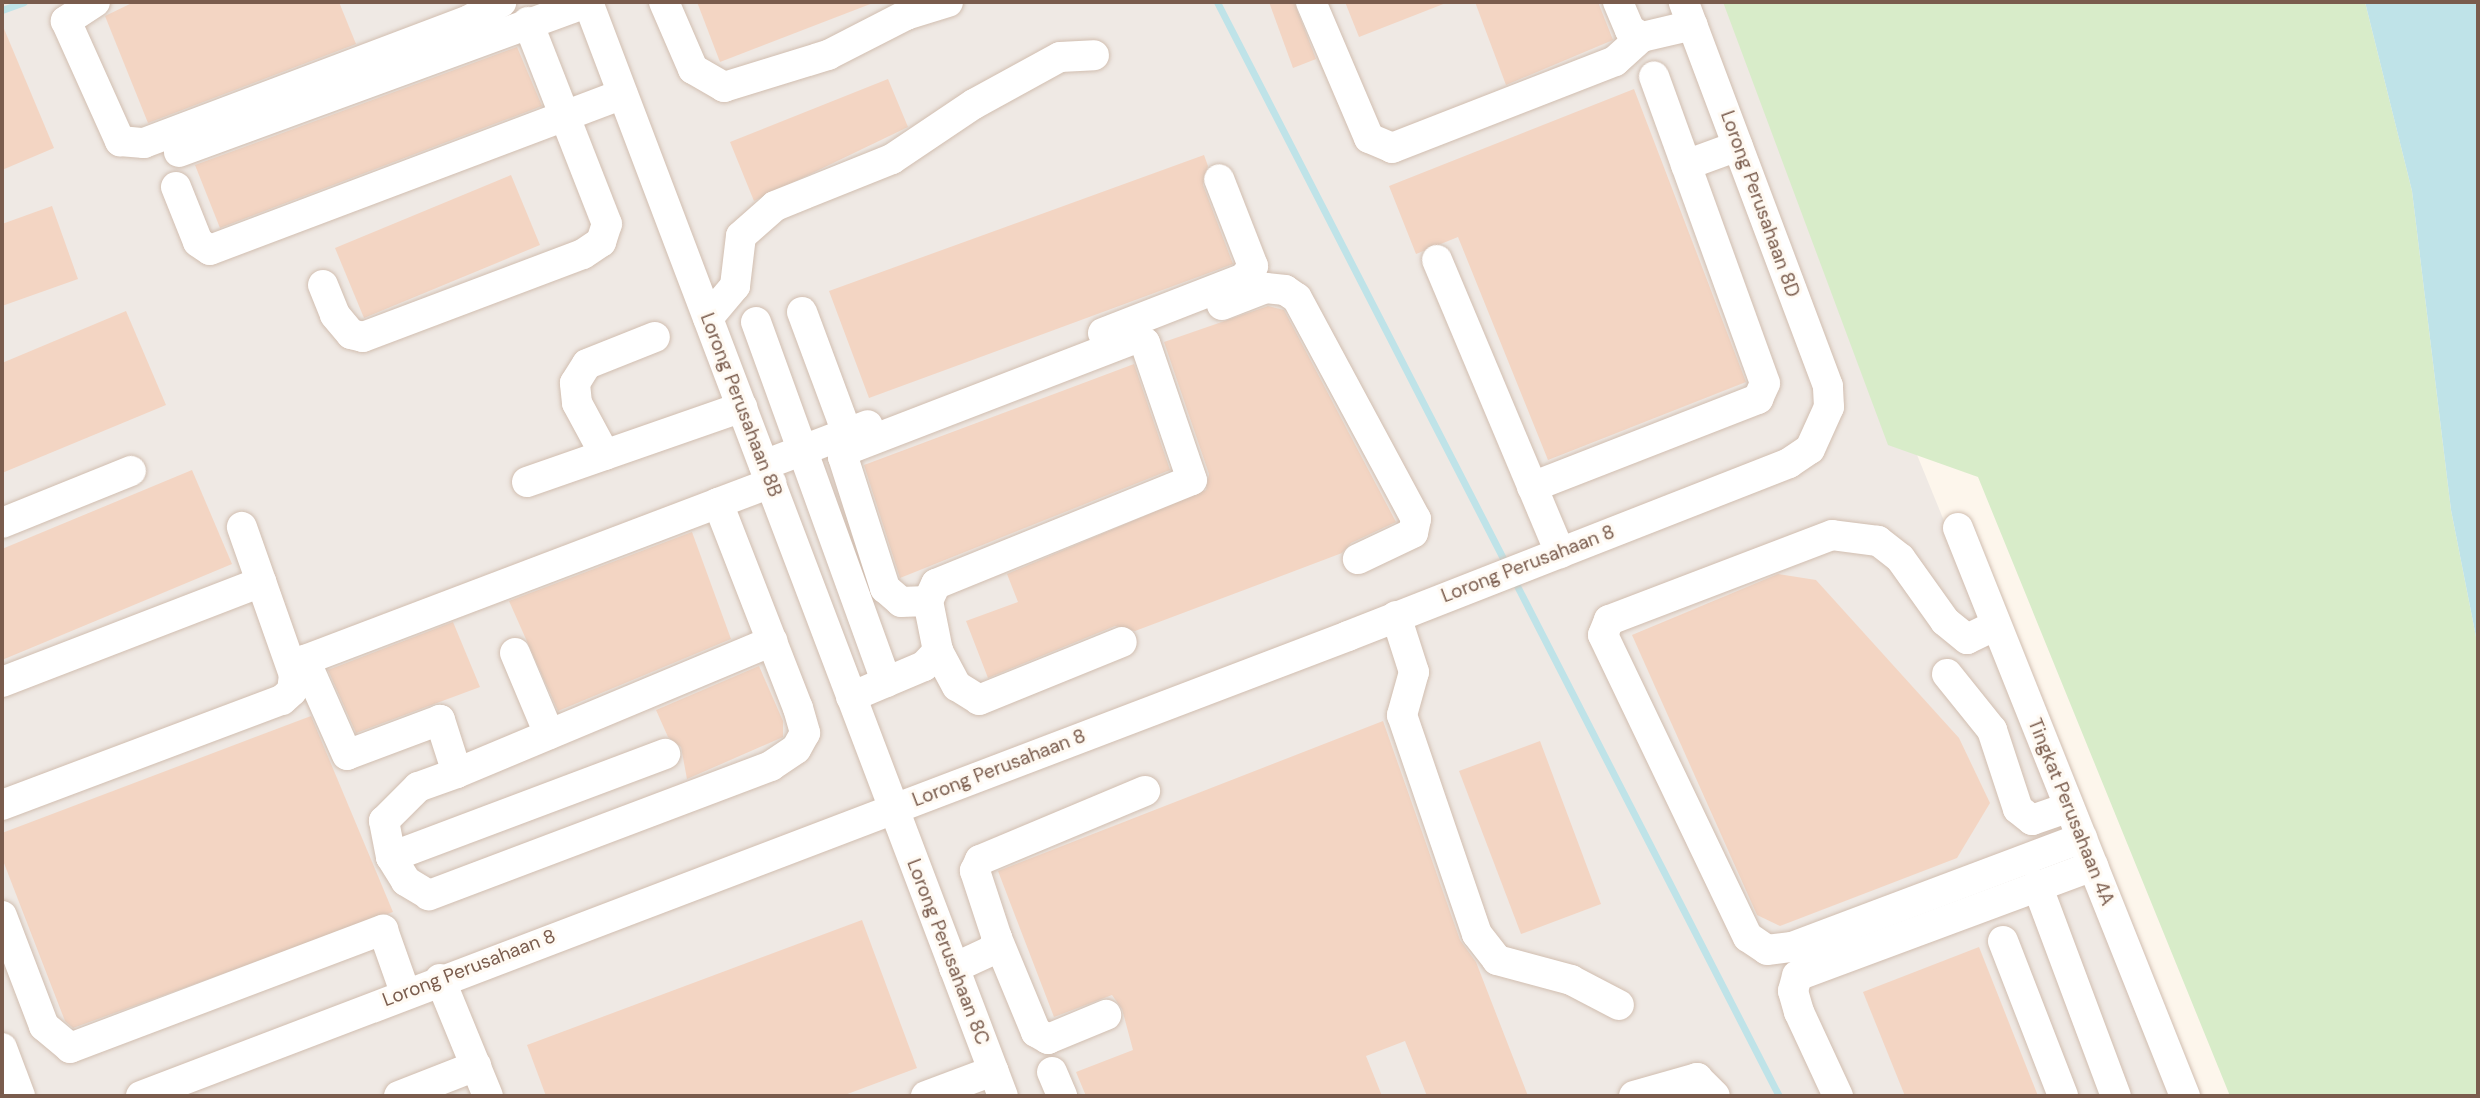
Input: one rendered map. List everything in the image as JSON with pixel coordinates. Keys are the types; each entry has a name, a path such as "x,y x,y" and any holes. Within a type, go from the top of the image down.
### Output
{"street":[{"path":"96,2 66,21 120,141 144,143 469,20 501,2"},
{"path":"179,152 588,2"},
{"name":"Lorong Perusahaan 8B","path":"588,2 893,808"},
{"path":"664,2 693,69 724,87 828,55 910,8 948,2"},
{"path":"1311,2 1369,138 1392,148 1615,61 1642,37 1688,13"},
{"path":"1618,2 1630,30 1642,37"},
{"name":"Lorong Perusahaan 8D","path":"1688,13 1828,386 1829,407"},
{"path":"323,285 335,315 351,334 363,337 583,254 601,242 607,224 562,117 528,22"},
{"path":"708,318 735,286 741,236 775,206 892,159 974,104 1060,57 1094,55"},
{"path":"1532,487 1758,399 1765,383 1654,77"},
{"path":"176,187 198,242 210,250 623,94"},
{"path":"1686,165 1738,146"},
{"path":"457,773 440,720 347,755 305,660 718,503 801,451 1244,278 1253,266 1219,179"},
{"path":"1437,260 1532,487 1549,557"},
{"path":"928,601 901,602 885,588 844,457 850,448 1266,289 1285,290 1297,298 1416,519 1413,533 1358,559"},
{"path":"802,312 847,433"},
{"path":"756,322 886,682"},
{"path":"605,455 578,403 575,383 587,364 655,337"},
{"path":"1122,642 979,701 957,686 939,651 928,601 936,584 960,572 1192,480 1150,351 1134,339"},
{"path":"527,482 742,407"},
{"name":"Lorong Perusahaan 8","path":"141,1096 405,992 893,808 1789,463 1810,449 1829,407"},
{"path":"2,523 131,471"},
{"path":"718,503 772,641 805,733 796,748 771,766 429,895 406,881 391,857 384,821 418,787 772,641"},
{"path":"2,805 282,700 292,691 294,675 242,527"},
{"name":"Tingkat Perusahaan 4A","path":"1958,528 2185,1096"},
{"path":"1996,625 1967,639 1945,621 1900,558 1878,541 1832,535 1609,620 1603,635 1748,937 1767,950 1792,947 2082,838"},
{"path":"2,682 261,582"},
{"path":"1396,615 1415,672 1400,708 1477,934 1497,960 1571,980 1619,1005"},
{"path":"851,697 924,666 939,651"},
{"path":"515,653 549,734"},
{"path":"1947,674 1992,730 2018,809 2032,820 2069,807"},
{"path":"391,857 665,754"},
{"path":"2,821 101,784"},
{"path":"1106,1015 1048,1038 1036,1032 997,938 975,871 980,860 1145,791"},
{"name":"Lorong Perusahaan 8C","path":"893,808 998,1084"},
{"path":"1838,1096 1799,1012 1793,991 1797,976 2093,866"},
{"path":"2037,885 2116,1096"},
{"path":"2,916 44,1026 70,1048 383,930 405,992"},
{"path":"954,968 993,950 997,938"},
{"path":"2003,941 2063,1096"},
{"path":"440,979 488,1096"},
{"path":"2,1048 20,1096"},
{"path":"399,1096 476,1066"},
{"path":"1634,1096 1697,1078 1714,1096"},
{"path":"942,1093 998,1084"}],"shaded area":[{"path":"2,2 1732,2 2179,1096 2,1096"}],"green space":[{"path":"1723,2 2365,2 2412,191 2451,510 2478,647 2478,1096 2230,1096 1978,477 1888,445"}],"water":[{"path":"2365,2 2478,2 2478,647 2451,510 2412,191"}],"building":[{"path":"134,2 339,2 356,44 148,123 105,16"},
{"path":"697,2 873,2 873,3 720,62"},
{"path":"1269,2 1294,2 1316,59 1293,68"},
{"path":"1345,2 1446,2 1446,3 1359,37"},
{"path":"1475,2 1598,2 1613,40 1506,85"},
{"path":"2,24 54,148 2,170"},
{"path":"517,47 542,106 220,228 195,165"},
{"path":"888,79 908,127 754,201 730,142"},
{"path":"1634,89 1746,382 1548,460 1458,237 1416,254 1389,186"},
{"path":"1204,155 1208,166 1203,185 1233,264 869,398 829,291"},
{"path":"511,175 540,245 364,318 335,248"},
{"path":"52,206 78,279 2,306 2,224"},
{"path":"1268,306 1284,310 1396,522 1351,543 1342,553 1135,631 1115,626 988,678 966,621 1018,602 1007,574 1206,490 1209,474 1164,342"},
{"path":"126,311 166,405 2,473 2,363"},
{"path":"1134,364 1170,470 900,578 864,465"},
{"path":"192,470 232,564 2,660 2,549"},
{"path":"692,532 731,639 558,711 509,601"},
{"path":"1778,574 1816,580 1959,738 1990,803 1957,858 1780,926 1757,915 1632,635"},
{"path":"453,622 480,687 356,733 328,670"},
{"path":"759,666 783,721 783,737 687,779 681,747 668,737 656,710"},
{"path":"311,716 393,912 73,1028 65,1021 2,858 2,833"},
{"path":"1383,721 1460,940 1476,962 1528,1096 1427,1096 1405,1041 1366,1056 1382,1096 1086,1096 1076,1072 1133,1050 1122,1009 1112,995 1054,1017 998,871"},
{"path":"1540,741 1601,904 1521,934 1459,771"},
{"path":"862,920 917,1068 842,1096 546,1096 527,1045"},
{"path":"1979,947 2038,1096 1905,1096 1863,992"}],"waterway":[{"path":"2,10 24,2"},
{"path":"1217,2 1507,566"},
{"path":"1514,580 1779,1096"}]}
